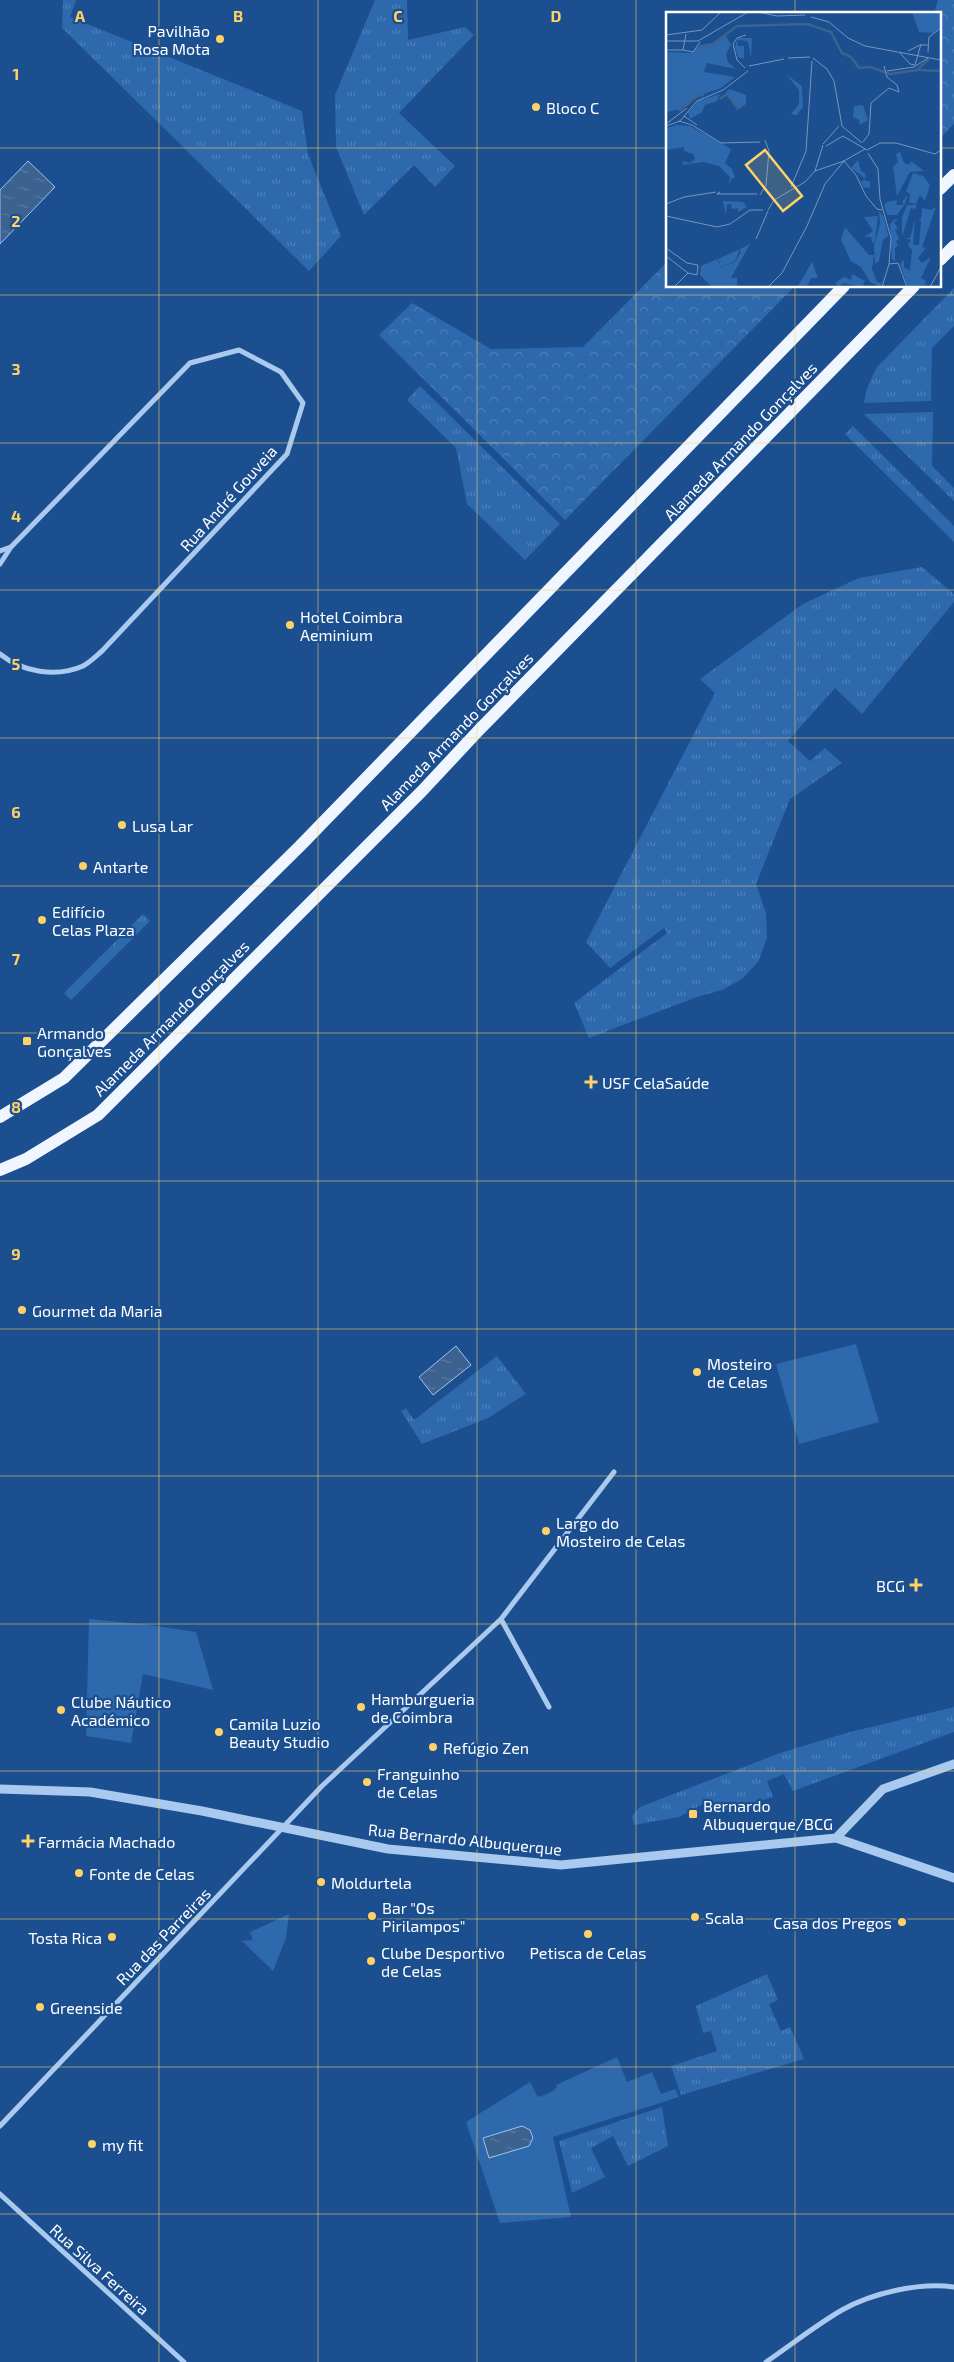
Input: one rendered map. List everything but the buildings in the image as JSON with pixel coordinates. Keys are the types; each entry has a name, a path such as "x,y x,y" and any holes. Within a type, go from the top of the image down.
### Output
{"main road":[{"path":"942,187 954,175"},
{"path":"942,258 954,246"},
{"name":"Alameda Armando Gonçalves","path":"0,1117 64,1078 300,846 494,643 842,288"},
{"name":"Alameda Armando Gonçalves","path":"0,1170 26,1159 98,1114 422,791 479,730 912,288"}],"street":[{"name":"Rua André Gouveia","path":"0,564 11,547 190,363 239,350 281,372 303,403 287,454 102,651 83,666 60,672 35,671 15,665 1,654"},
{"name":"Rua André Gouveia","path":"0,551 11,547"},
{"name":"Rua das Parreiras","path":"0,2126 322,1786 501,1619 614,1472"},
{"path":"501,1619 548,1707"},
{"path":"836,1838 882,1789 954,1764"},
{"name":"Rua Bernardo Albuquerque","path":"0,1789 90,1792 202,1811 282,1829 388,1849 561,1865 836,1838 954,1878"},
{"name":"Rua Silva Ferreira","path":"0,2194 184,2362"},
{"path":"766,2362 843,2309 887,2293 916,2287 954,2287"}],"green space":[{"path":"63,0 76,0 70,17 302,111 308,154 341,236 309,271 62,28"},
{"path":"375,0 407,0 408,40 465,27 474,35 399,113 455,166 435,187 414,165 364,215 336,147 335,95"},
{"path":"938,0 954,0 954,124 942,136 942,12 935,12"},
{"path":"666,263 666,288 793,288 565,520 379,335 412,303 491,349 583,347"},
{"path":"954,288 954,326 932,348 931,401 864,403 867,388 877,367"},
{"path":"420,386 560,524 525,560 467,504 456,448 407,400"},
{"path":"933,412 932,466 954,488 954,501 864,414"},
{"path":"853,426 954,526 954,542 845,434"},
{"path":"922,567 954,594 954,602 862,714 835,688 788,741 810,761 825,748 842,763 790,799 756,884 766,913 767,938 758,962 742,979 722,990 697,997 589,1038 574,1003 667,933 664,928 610,968 586,942 715,693 700,679 803,604 859,578"},
{"path":"143,914 150,921 71,1000 64,993"},
{"path":"856,1344 879,1422 799,1444 776,1364"},
{"path":"497,1356 526,1394 488,1418 422,1444 401,1411 406,1408 414,1420"},
{"path":"89,1619 196,1632 213,1690 143,1674 131,1743 86,1736"},
{"path":"954,1707 954,1732 793,1791 784,1774 767,1781 773,1797 730,1810 718,1809 708,1801 679,1817 634,1825 632,1816 640,1807 780,1753 850,1732"},
{"path":"289,1914 286,1938 273,1971 242,1941 253,1940 250,1932"},
{"path":"767,1974 778,2000 769,2004 781,2031 790,2027 804,2059 681,2095 671,2066 717,2051 711,2031 703,2033 696,2006"},
{"path":"617,2057 627,2082 652,2072 661,2094 675,2089 679,2097 553,2137 571,2217 500,2223 466,2122 530,2082 538,2097 553,2091 557,2087 556,2085"},
{"path":"662,2107 668,2146 628,2166 613,2136 591,2148 605,2177 572,2193 559,2141"}],"water":[{"path":"28,161 55,187 0,244 0,190"},
{"path":"456,1346 471,1365 433,1395 419,1377"},
{"path":"522,2126 530,2130 533,2138 529,2146 489,2158 483,2138"}],"place":[{"name":"Pavilhão Rosa Mota","path":"220,39"},
{"name":"Bloco C","path":"536,107"},
{"name":"Hotel Coimbra Aeminium","path":"290,625"},
{"name":"Lusa Lar","path":"122,825"},
{"name":"Antarte","path":"83,866"},
{"name":"Edifício Celas Plaza","path":"42,920"},
{"name":"Armando Gonçalves","path":"27,1041"},
{"name":"USF CelaSaúde","path":"591,1082"},
{"name":"Gourmet da Maria","path":"22,1310"},
{"name":"Mosteiro de Celas","path":"697,1372"},
{"name":"Largo do Mosteiro de Celas","path":"546,1531"},
{"name":"BCG","path":"916,1585"},
{"name":"Hamburgueria de Coimbra","path":"361,1707"},
{"name":"Clube Náutico Académico","path":"61,1710"},
{"name":"Camila Luzio Beauty Studio","path":"219,1732"},
{"name":"Refúgio Zen","path":"433,1747"},
{"name":"Franguinho de Celas","path":"367,1782"},
{"name":"Bernardo Albuquerque/BCG","path":"693,1814"},
{"name":"Farmácia Machado","path":"28,1841"},
{"name":"Fonte de Celas","path":"79,1873"},
{"name":"Moldurtela","path":"321,1882"},
{"name":"Bar \"Os Pirilampos\"","path":"372,1916"},
{"name":"Scala","path":"695,1917"},
{"name":"Casa dos Pregos","path":"902,1922"},
{"name":"Petisca de Celas","path":"588,1934"},
{"name":"Tosta Rica","path":"112,1937"},
{"name":"Clube Desportivo de Celas","path":"371,1961"},
{"name":"Greenside","path":"40,2007"},
{"name":"my fit","path":"92,2144"}]}
